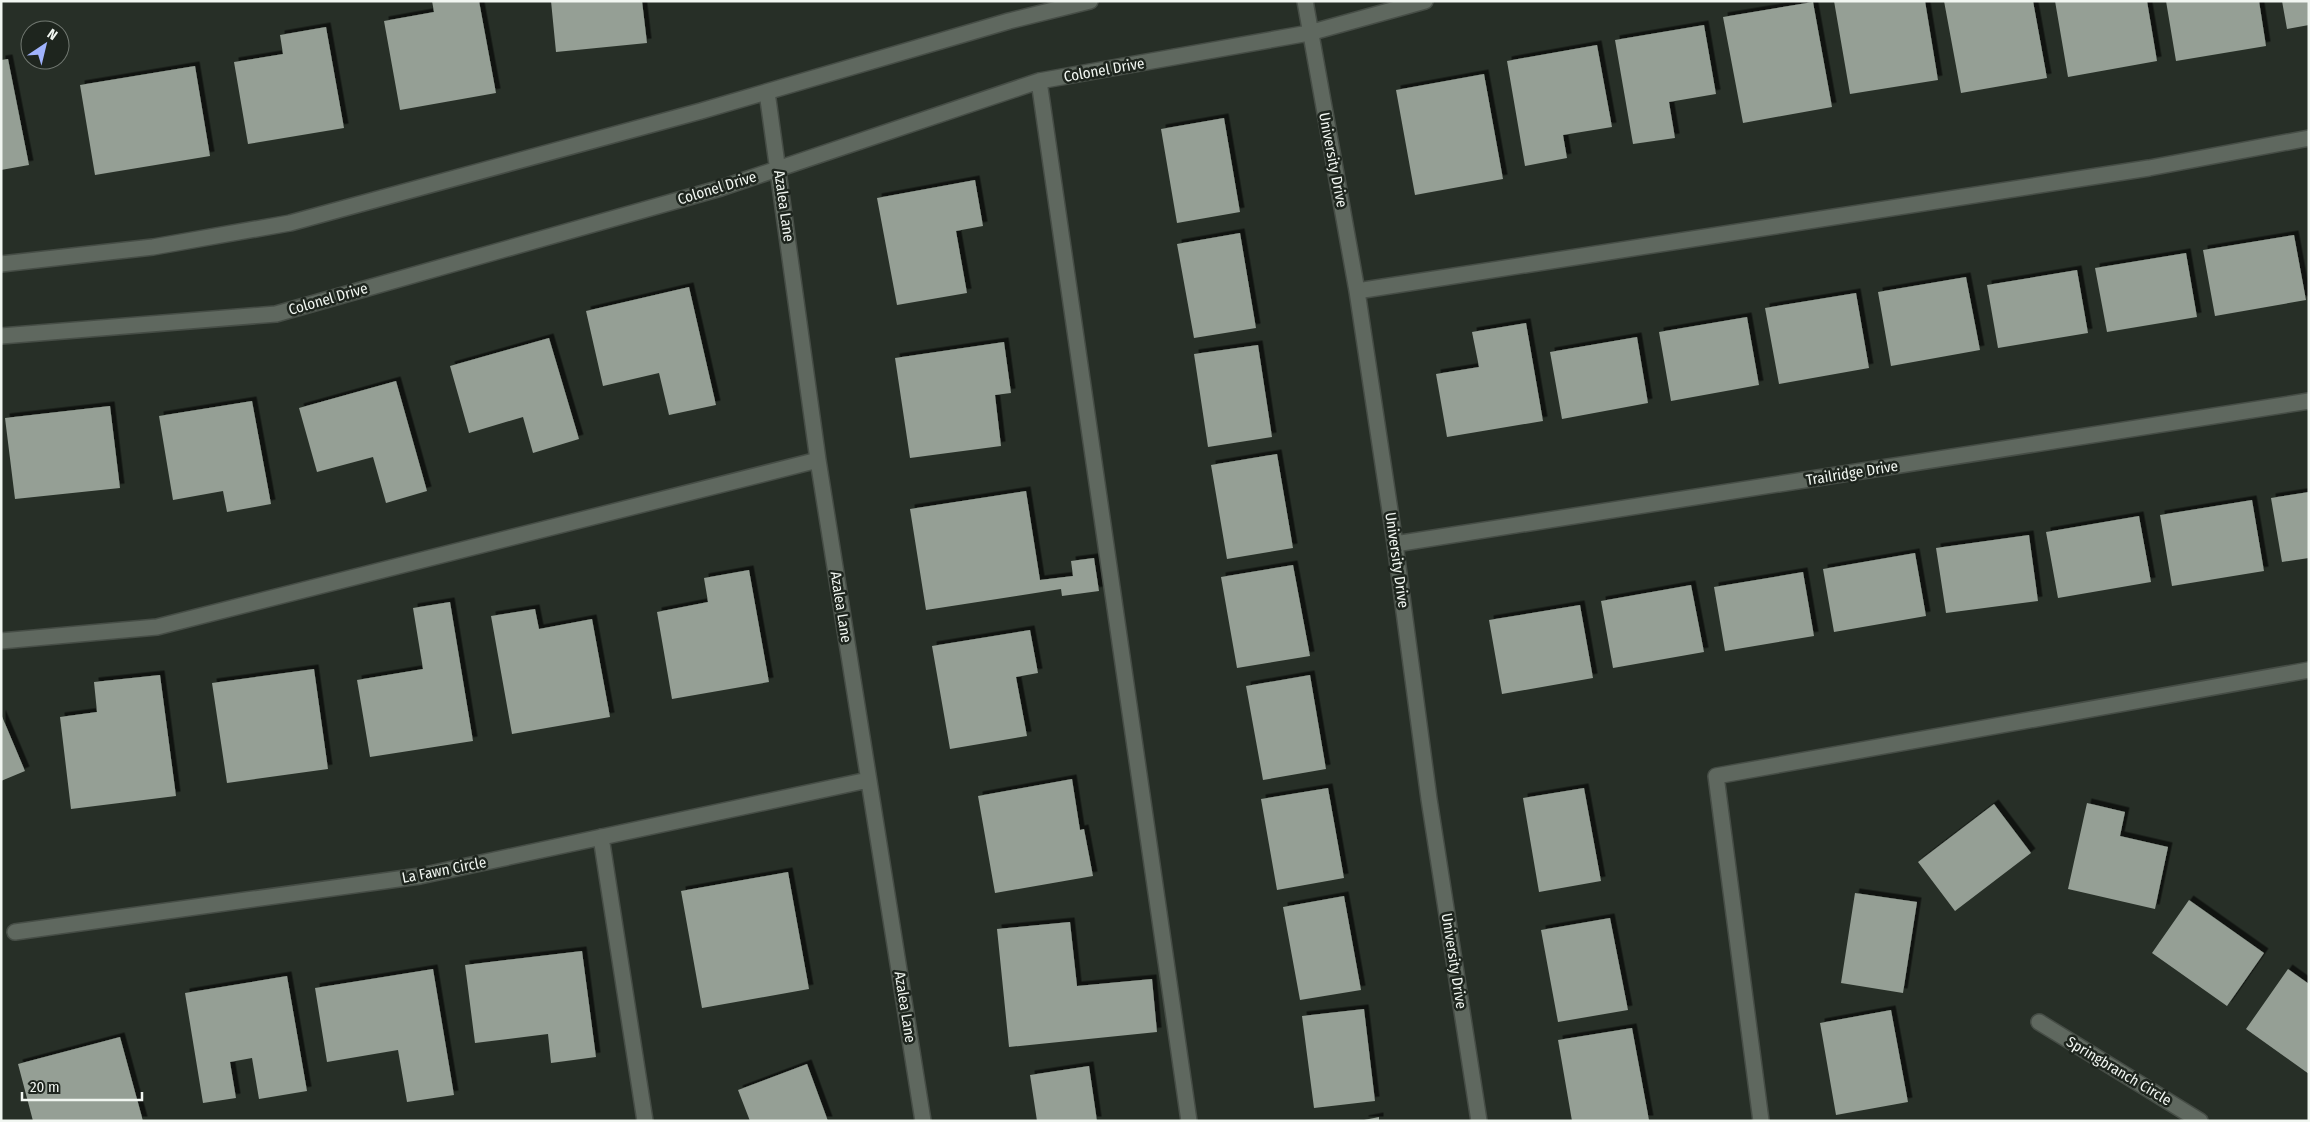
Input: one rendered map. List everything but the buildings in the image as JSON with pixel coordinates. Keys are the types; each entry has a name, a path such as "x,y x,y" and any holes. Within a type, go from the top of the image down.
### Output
{"street":[{"path":"1,264 153,247 290,223 767,92 1000,24 1090,1"},
{"name":"University Drive","path":"1305,1 1309,33 1357,291 1395,544 1429,799 1480,1121"},
{"name":"Colonel Drive","path":"1,336 276,314 711,191 1039,81 1309,33 1425,1"},
{"path":"1039,81 1189,1121"},
{"name":"Azalea Lane","path":"767,92 818,460 923,1121"},
{"path":"1357,291 2149,168 2309,138"},
{"name":"Trailridge Drive","path":"1395,544 2309,401"},
{"path":"1,641 157,627 818,460"},
{"path":"1761,1121 1716,776 2309,670"},
{"name":"La Fawn Circle","path":"15,932 420,876 868,780"},
{"path":"600,837 645,1121"},
{"name":"Springbranch Circle","path":"2038,1022 2200,1121"}]}
